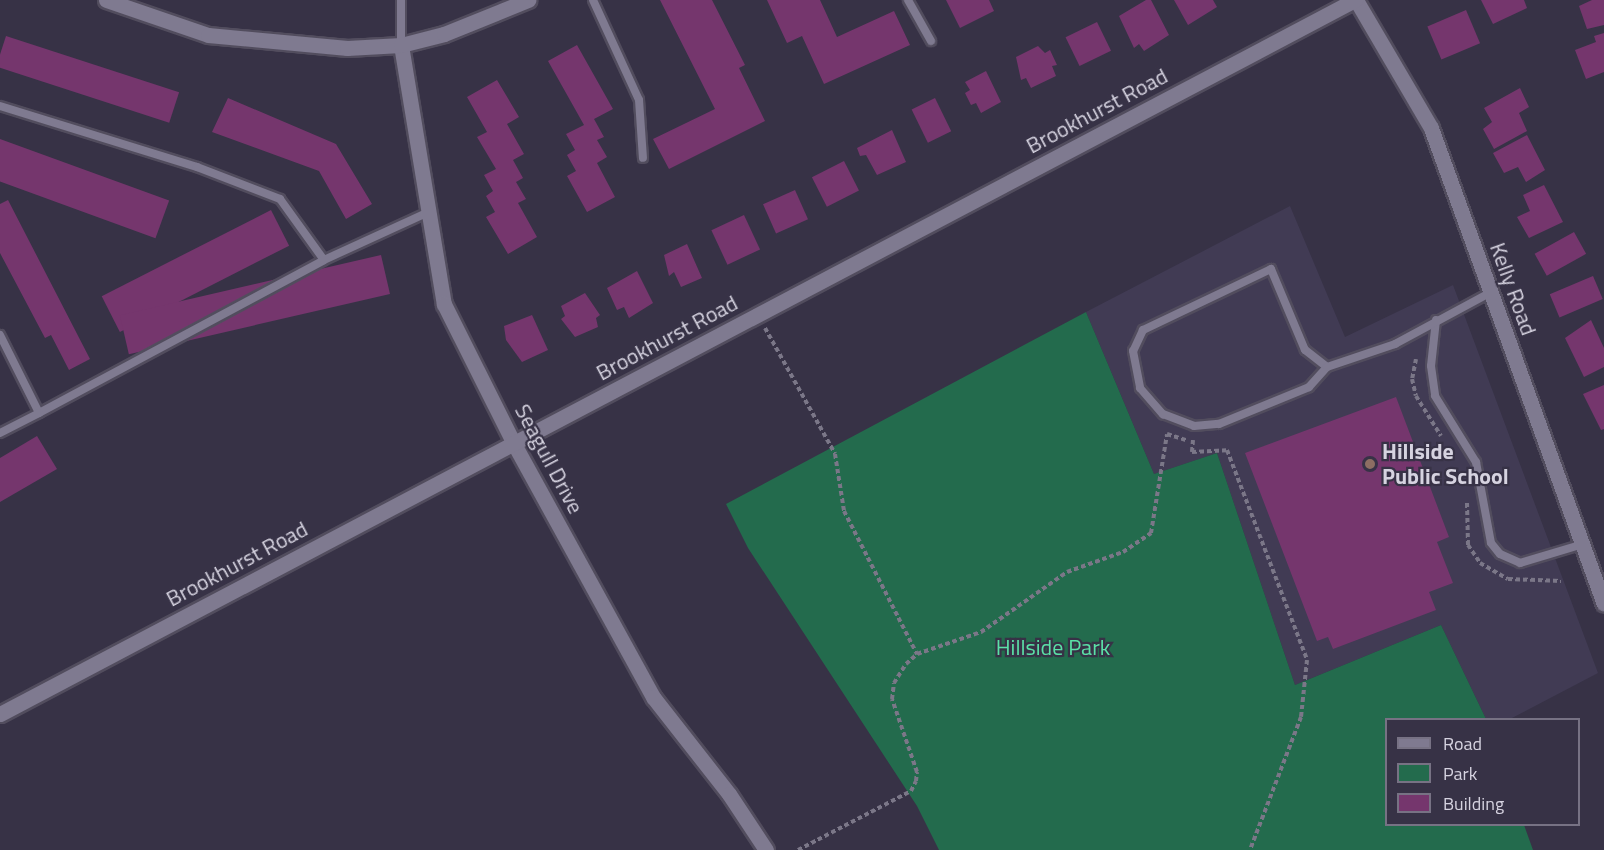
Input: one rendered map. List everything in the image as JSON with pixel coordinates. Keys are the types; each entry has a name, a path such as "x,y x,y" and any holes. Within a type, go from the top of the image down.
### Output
{"street":[{"path":"106,0 208,35 347,48 401,45 444,34 528,0"},
{"name":"Kelly Road","path":"1356,0 1431,128 1580,545 1604,604"},
{"name":"Brookhurst Road","path":"0,714 1356,0"},
{"name":"Seagull Drive","path":"401,45 444,304 514,444 653,697 729,795 766,850"}],"lane":[{"path":"400,0 401,45"},
{"path":"593,0 639,100 643,158"},
{"path":"908,0 931,41"},
{"path":"0,106 196,166 280,199 324,260"},
{"path":"0,433 324,260 429,212"},
{"path":"1327,367 1305,350 1271,269 1241,282 1138,336 1134,368 1140,388 1163,414 1194,426 1219,424 1309,387 1327,367 1395,344 1491,292"},
{"path":"1437,320 1431,366 1435,396 1476,462 1491,543 1500,554 1520,563 1580,545"},
{"path":"0,335 39,413"}],"path":[{"path":"759,315 835,454 844,511 917,654"},
{"path":"1194,426 1192,452 1227,450 1308,660 1301,717 1250,850"},
{"path":"798,850 911,791 917,772 892,699 894,683 917,654 981,632 1067,572 1123,552 1151,532 1167,434 1193,441"}],"shaded area":[{"name":"Hillside Public School","path":"1290,206 1345,337 1453,285 1598,673 1512,718 1486,718 1441,625 1295,685 1217,453 1154,474 1086,312"}],"green space":[{"name":"Hillside Park","path":"1086,312 1154,474 1217,453 1295,685 1441,625 1486,718 1385,718 1385,826 1524,826 1533,850 939,850 917,806 748,548 726,504"}],"building":[{"path":"660,0 712,0 745,65 739,68 765,121 669,169 653,139 715,109"},
{"path":"767,0 820,0 837,37 894,11 910,45 824,84 802,36 787,43"},
{"path":"946,0 989,0 994,11 960,28"},
{"path":"1146,0 1151,0 1169,35 1144,51 1139,44 1134,48 1119,16"},
{"path":"1174,0 1213,0 1217,7 1188,25"},
{"path":"1481,0 1524,0 1527,8 1493,24"},
{"path":"1592,0 1604,0 1604,25 1587,29 1579,6"},
{"path":"1466,10 1480,43 1441,60 1427,26"},
{"path":"1097,22 1111,51 1080,66 1066,37"},
{"path":"1604,33 1604,72 1586,79 1575,50 1596,42 1594,36"},
{"path":"6,36 179,92 169,123 0,68 0,54"},
{"path":"577,45 613,109 594,119 604,137 597,140 607,157 597,163 615,197 587,212 567,176 576,171 567,155 575,150 566,134 584,125 548,61"},
{"path":"1038,46 1045,53 1050,50 1057,65 1052,66 1056,76 1031,88 1026,78 1021,80 1016,57"},
{"path":"986,71 1001,102 981,113 976,103 971,105 965,93 970,90 965,82"},
{"path":"497,80 519,117 507,124 524,154 513,160 523,178 516,182 526,199 518,203 537,237 508,254 486,217 495,212 486,196 493,191 484,175 496,169 477,137 487,132 467,97"},
{"path":"1520,88 1529,107 1519,113 1527,131 1494,149 1483,129 1492,122 1484,108"},
{"path":"228,98 336,144 372,204 346,219 319,171 212,132"},
{"path":"935,98 951,131 928,143 912,109"},
{"path":"892,130 906,162 877,175 866,155 860,156 857,148"},
{"path":"1527,135 1545,170 1526,182 1518,167 1504,173 1493,153"},
{"path":"0,139 169,201 155,238 0,182"},
{"path":"844,161 859,190 827,207 812,177"},
{"path":"1544,185 1563,222 1529,238 1517,217 1530,211 1523,195"},
{"path":"795,190 808,219 776,233 763,204"},
{"path":"8,200 90,359 69,370 51,335 45,338 0,253 0,204"},
{"path":"271,210 289,246 120,332 102,296"},
{"path":"744,215 760,249 727,265 711,230"},
{"path":"1574,232 1586,254 1547,276 1535,254"},
{"path":"687,244 702,278 681,287 674,272 669,276 664,255"},
{"path":"381,255 390,294 129,354 120,315"},
{"path":"637,271 653,303 629,318 624,307 617,310 607,288"},
{"path":"1593,276 1603,299 1560,317 1550,294"},
{"path":"585,293 600,315 596,318 598,327 575,337 561,319 565,316 561,306"},
{"path":"532,315 548,350 522,362 506,340 504,326"},
{"path":"1591,320 1604,348 1604,367 1584,377 1565,338"},
{"path":"1604,385 1604,429 1601,430 1583,394"},
{"path":"1396,397 1449,537 1437,542 1453,583 1429,592 1436,610 1333,649 1328,637 1317,641 1245,453"},
{"path":"37,436 57,469 0,502 0,458"}],"place":[{"name":"Hillside Public School","path":"1370,464"}]}
